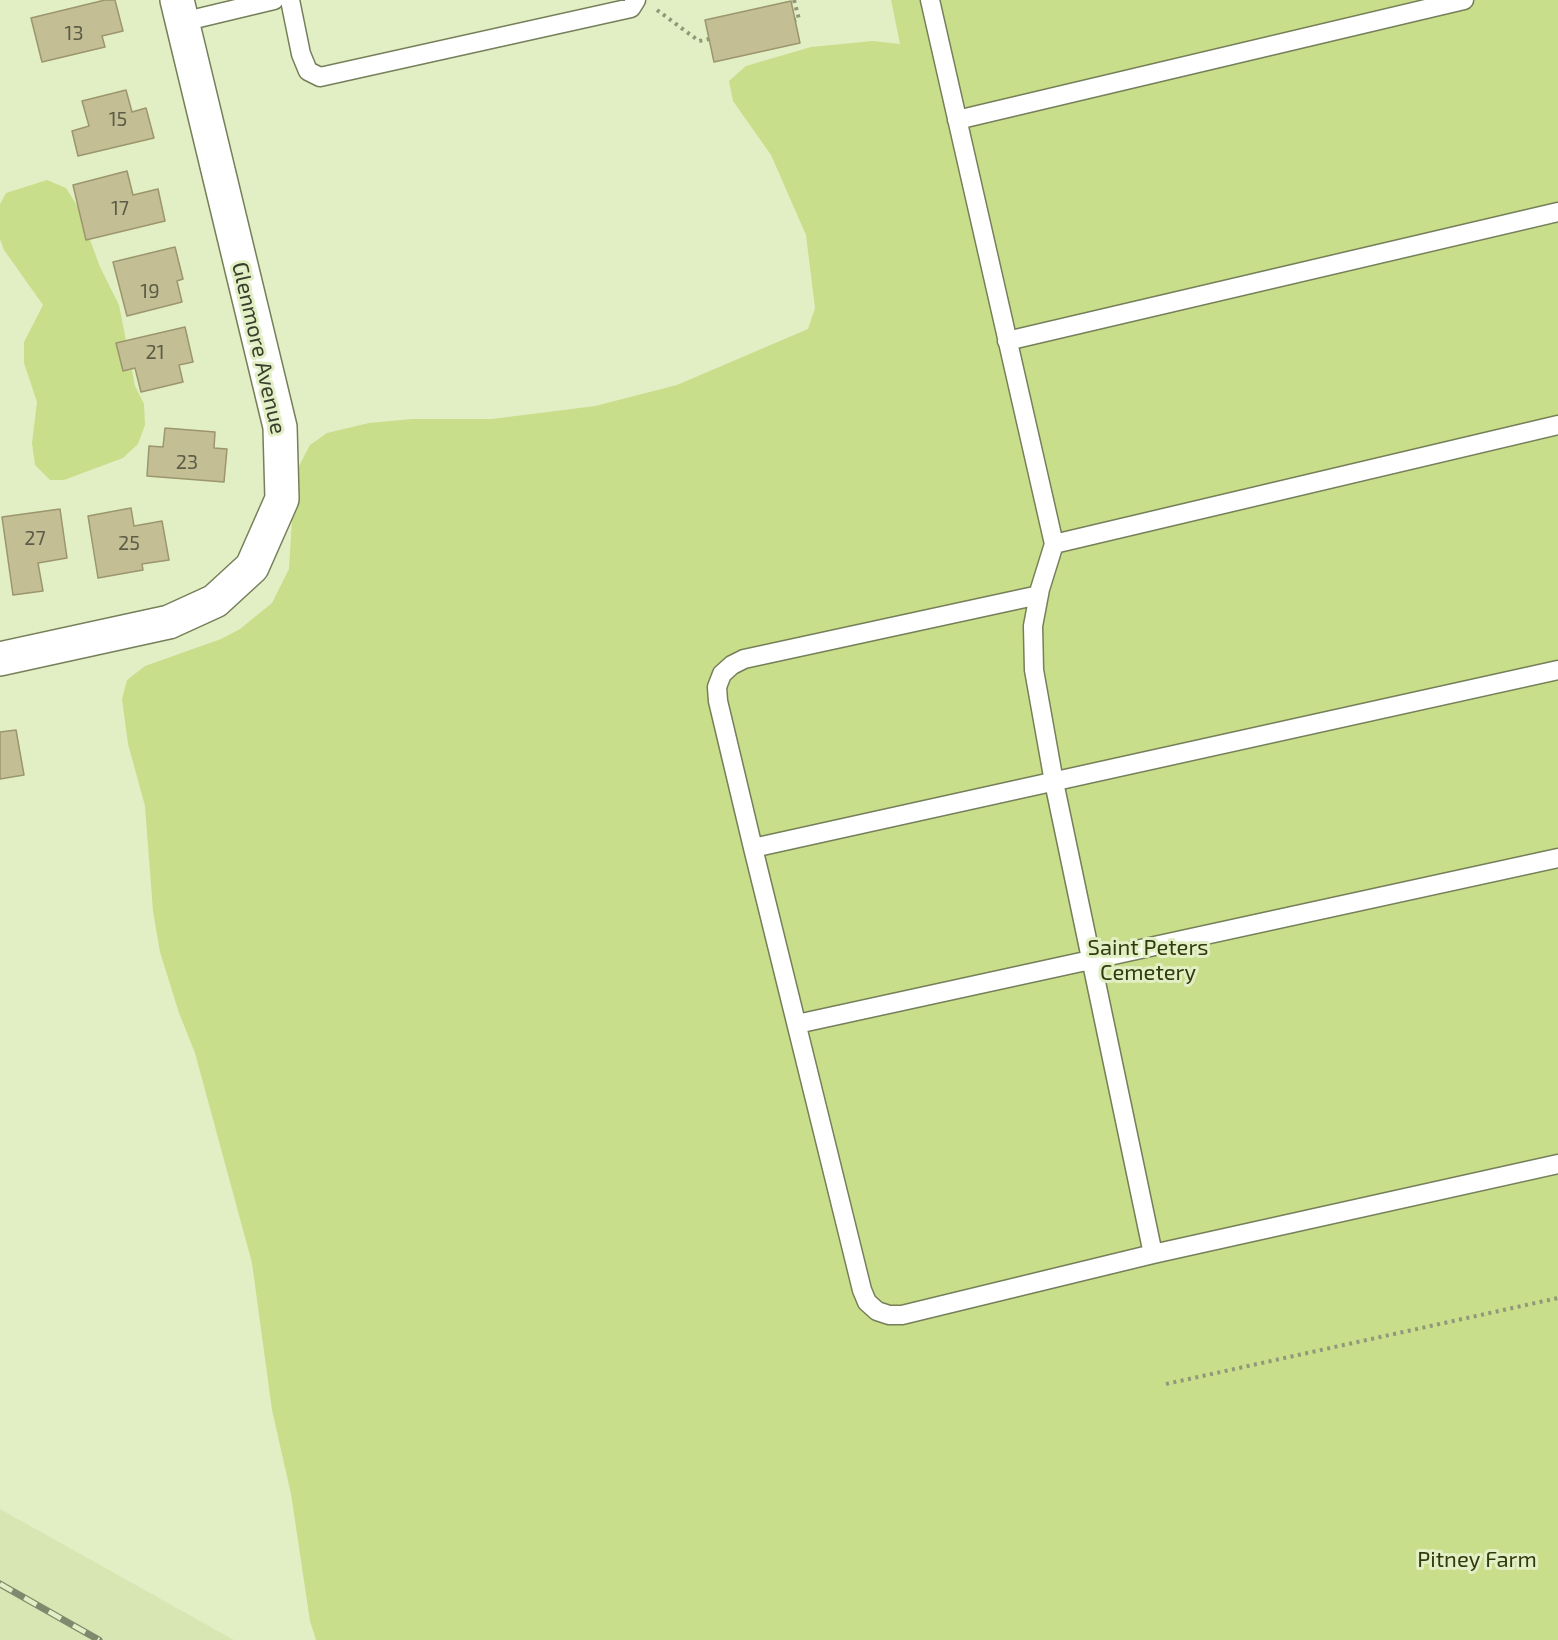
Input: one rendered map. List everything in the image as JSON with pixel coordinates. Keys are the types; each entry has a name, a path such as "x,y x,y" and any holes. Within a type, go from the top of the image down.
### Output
{"street":[{"name":"Glenmore Avenue","path":"0,659 169,622 215,601 252,567 282,499 280,427 179,11"}],"lane":[{"path":"179,11 274,0"},
{"path":"290,0 301,54 308,71 320,77 631,8 636,0"},
{"path":"930,0 1054,544 1039,595 1033,626 1034,670 1054,782 1153,1254"},
{"path":"957,120 1464,0"},
{"path":"1007,341 1558,212"},
{"path":"1054,544 1558,425"},
{"path":"1039,595 744,659 732,665 722,674 717,687 717,701 753,849 862,1290 867,1302 876,1311 889,1315 902,1315 1153,1254 1558,1164"},
{"path":"753,849 1558,670"},
{"path":"797,1024 1558,858"}],"path":[{"path":"794,0 799,19 795,20"},
{"path":"668,19 699,41 709,39"},
{"path":"1166,1384 1558,1298"}],"shaded area":[{"path":"0,1509 234,1640 0,1640"}],"green space":[{"path":"891,0 1558,0 1558,1640 316,1640 310,1621 291,1494 272,1410 252,1263 195,1053 179,1013 160,952 153,911 145,806 128,744 122,699 127,680 145,666 221,639 240,629 272,603 289,569 294,486 299,466 310,445 327,433 369,423 412,419 492,419 595,406 677,385 808,329 815,308 806,235 771,155 733,101 729,81 746,66 811,47 873,41 900,44"},
{"path":"47,180 66,188 78,207 100,267 119,305 135,386 144,404 145,425 138,444 123,458 64,480 50,480 35,465 32,443 37,402 24,363 24,342 43,305 4,250 0,239 0,204 6,193"}],"building":[{"path":"105,0 115,0 123,31 102,36 105,47 42,62 31,18"},
{"path":"791,1 800,43 714,62 705,20"},
{"path":"126,90 132,112 146,108 154,138 78,156 72,131 89,126 82,101"},
{"path":"127,171 133,195 158,189 165,221 86,240 73,185"},
{"path":"175,247 183,279 177,281 182,302 127,316 113,262"},
{"path":"185,327 193,362 179,365 183,382 141,392 135,368 123,371 116,343"},
{"path":"165,428 215,432 214,448 227,449 224,482 147,476 149,446 163,447"},
{"path":"131,508 134,526 162,521 169,560 142,564 143,570 98,578 88,516"},
{"path":"60,509 67,558 38,563 43,591 13,595 2,517"},
{"path":"16,730 24,775 0,779 0,732"}],"railway":[{"path":"0,1584 99,1640"}],"park label":[{"name":"Saint Peters Cemetery","path":"1148,960"},
{"name":"Pitney Farm","path":"1477,1560"}]}
